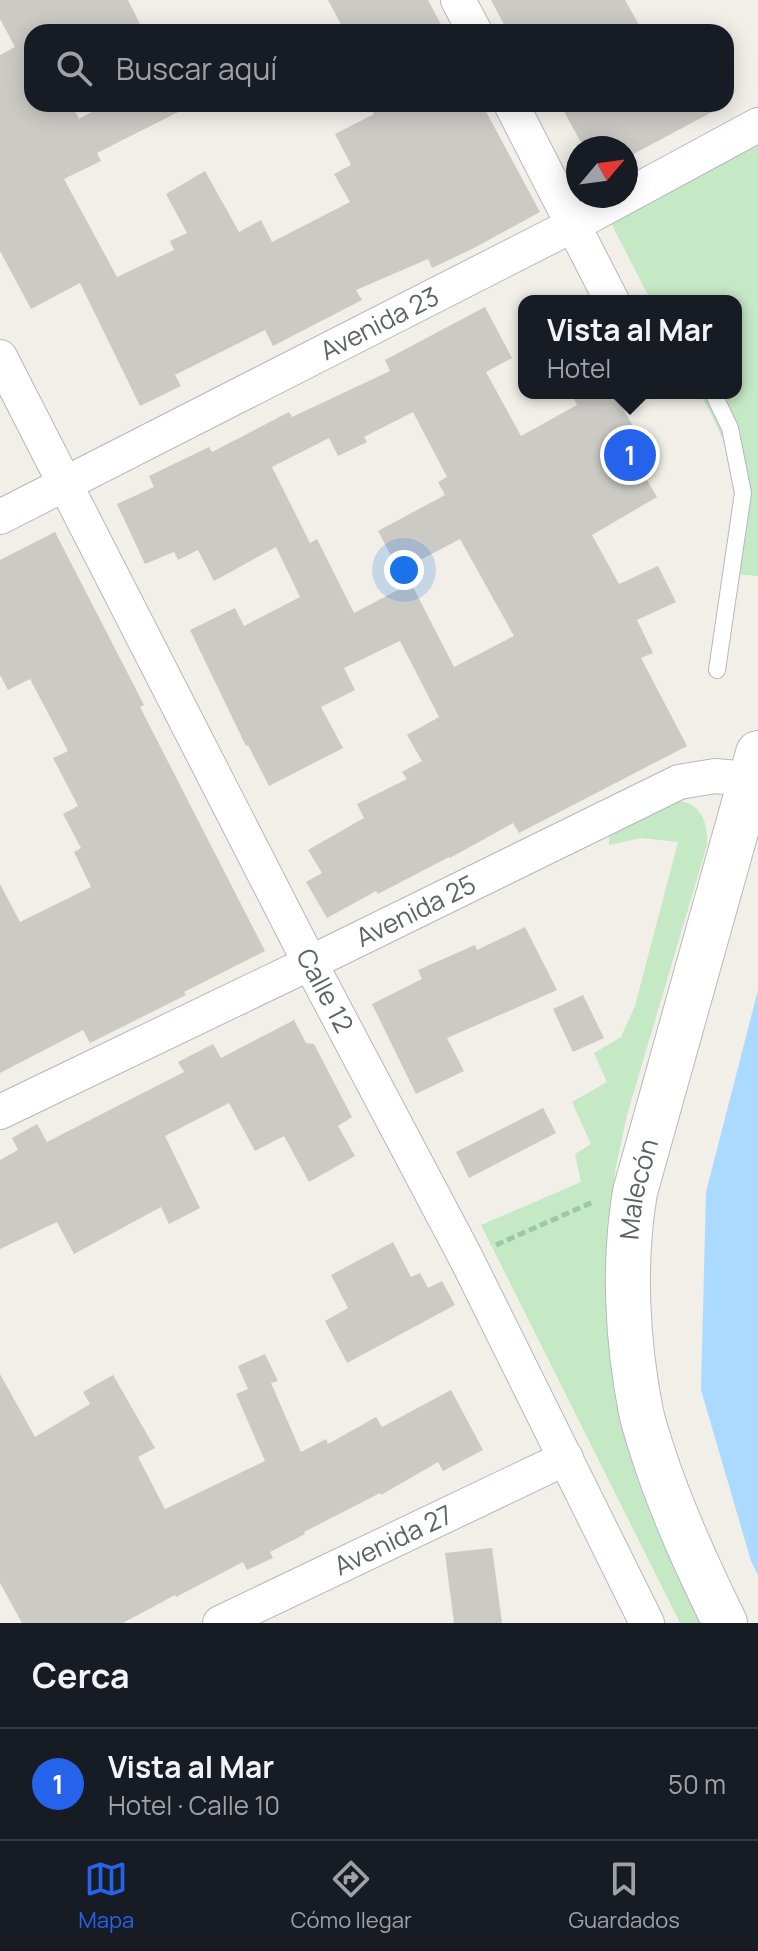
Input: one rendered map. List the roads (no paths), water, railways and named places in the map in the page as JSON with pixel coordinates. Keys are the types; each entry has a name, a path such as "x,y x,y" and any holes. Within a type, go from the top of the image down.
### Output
{"main road":[{"name":"Malecón","path":"725,1623 667,1495 641,1414 629,1331 630,1223 635,1192 754,766"}],"street":[{"path":"458,0 471,24"},
{"path":"515,112 609,295"},
{"name":"Avenida 23","path":"0,517 573,225 758,125"},
{"name":"Calle 12","path":"0,357 310,963 466,1258 647,1623"},
{"name":"Avenida 25","path":"0,1112 679,782 754,766"},
{"name":"Avenida 27","path":"220,1623 566,1458"}],"lane":[{"path":"716,399 730,428 743,493 717,670"}],"water":[{"path":"758,990 758,1575 751,1561 701,1390 706,1192"}],"place":[{"name":"Vista al Mar","path":"630,455"}]}
